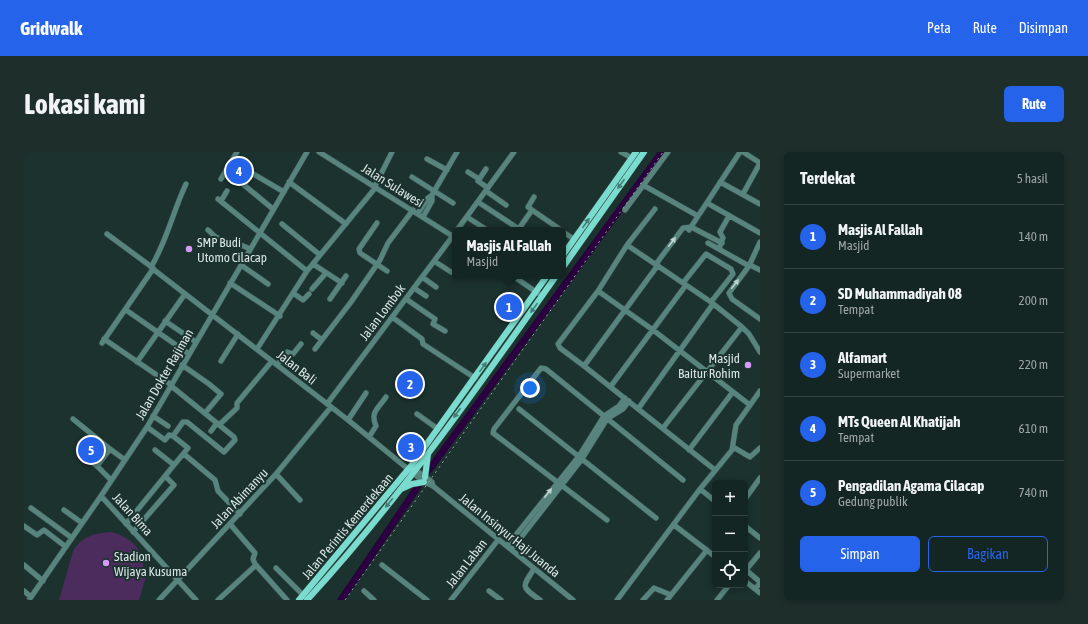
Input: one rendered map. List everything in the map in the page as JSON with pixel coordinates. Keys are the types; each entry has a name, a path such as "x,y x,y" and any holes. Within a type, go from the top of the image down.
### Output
{"main road":[{"path":"566,250 636,152"},
{"path":"566,263 644,152"},
{"path":"411,469 546,279"},
{"path":"411,469 429,452 554,279"},
{"path":"400,489 425,480 429,452"},
{"name":"Jalan Perintis Kemerdekaan","path":"299,600 305,597 328,572 400,489 411,469"},
{"name":"Jalan Perintis Kemerdekaan","path":"328,572 411,469"}],"street":[{"path":"221,179 237,152"},
{"name":"Jalan Dokter Rajiman","path":"30,598 147,427 170,384 307,152"},
{"name":"Jalan Sulawesi","path":"319,152 452,234"},
{"path":"257,349 280,316 307,271 375,187 392,152"},
{"path":"315,349 377,264 388,243 432,201 433,193 457,152"},
{"path":"459,227 514,152"},
{"path":"621,152 632,158"},
{"path":"625,210 668,152"},
{"path":"690,228 740,152"},
{"path":"743,152 760,163 743,194"},
{"path":"427,159 447,170"},
{"path":"245,169 284,192"},
{"path":"479,179 486,169"},
{"path":"226,170 273,209"},
{"path":"468,172 479,179 478,182 506,205"},
{"path":"412,177 433,193 453,203"},
{"path":"289,182 346,224"},
{"path":"720,182 760,204"},
{"path":"147,427 165,440 170,435 173,436 185,422 225,452 235,439 170,384 103,341 126,310 152,268 167,237 170,221 186,184"},
{"path":"643,185 698,216"},
{"path":"227,191 219,200 307,271"},
{"path":"534,197 528,207 556,227"},
{"path":"478,202 516,227"},
{"path":"707,203 760,233"},
{"path":"655,209 627,245 598,290 558,344 560,348 627,399 715,470"},
{"path":"520,227 532,210"},
{"path":"719,249 723,238 720,232 729,216"},
{"path":"467,217 482,227"},
{"path":"282,224 320,255"},
{"path":"377,224 359,249 360,253 387,272"},
{"path":"584,366 683,228 690,228 722,243"},
{"path":"208,230 217,238 238,243 250,249"},
{"name":"Jalan Bali","path":"107,234 272,360 411,469"},
{"path":"566,234 574,239"},
{"name":"Jalan Lombok","path":"329,405 392,317 452,238"},
{"path":"760,242 750,265 729,293 732,299 760,319"},
{"path":"708,243 760,270"},
{"path":"627,245 657,264 712,303 742,327 749,334 760,352"},
{"path":"610,386 653,330 705,255 708,254 732,270 733,274 638,409"},
{"path":"434,261 451,272"},
{"path":"313,264 342,283"},
{"path":"241,265 268,284"},
{"path":"312,289 326,273"},
{"path":"330,299 346,276"},
{"path":"422,277 436,287"},
{"path":"517,279 542,296"},
{"path":"230,283 280,316"},
{"path":"414,288 426,296"},
{"path":"598,290 653,330 732,393 750,405"},
{"path":"294,293 303,300 309,294"},
{"path":"137,362 185,294"},
{"path":"406,299 435,319 433,324 445,331"},
{"path":"126,310 189,354"},
{"path":"392,317 422,339 423,344 475,378"},
{"path":"165,321 196,342"},
{"path":"662,428 742,327"},
{"path":"313,333 322,340"},
{"path":"221,361 238,334"},
{"path":"277,365 287,352 293,354 302,344"},
{"path":"211,431 237,408 236,403 272,360"},
{"path":"182,365 221,394 205,413"},
{"path":"607,520 560,483 494,435 494,429 541,368 546,370 606,417 683,480"},
{"path":"617,600 733,447 736,425 760,391"},
{"path":"348,420 366,393"},
{"path":"689,450 732,393"},
{"path":"369,436 376,426 373,420 373,415 386,397"},
{"path":"510,548 580,457 606,417 622,409 627,399"},
{"name":"Jalan Abimanyu","path":"159,600 276,474 329,405"},
{"path":"519,409 656,518"},
{"path":"417,414 438,429"},
{"path":"153,416 168,426"},
{"path":"73,419 125,460"},
{"path":"126,524 188,448 173,436"},
{"path":"733,447 750,457 760,448"},
{"path":"97,466 110,449"},
{"path":"155,450 174,465"},
{"path":"81,453 111,480"},
{"path":"184,454 215,480 218,490 240,514"},
{"name":"Jalan Insinyur Haji Juanda","path":"411,469 498,540 510,548 571,600"},
{"path":"276,474 300,500"},
{"path":"133,532 174,485 165,476"},
{"path":"748,495 760,478"},
{"path":"700,489 712,499"},
{"name":"Jalan Bima","path":"101,496 196,600"},
{"path":"31,508 72,538"},
{"path":"64,510 82,523"},
{"path":"230,524 255,553 253,560 255,566 287,600"},
{"path":"674,525 712,554"},
{"path":"24,526 37,535 44,530 66,547"},
{"path":"748,528 760,537"},
{"name":"Jalan Laban","path":"451,600 498,540"},
{"path":"667,600 707,550"},
{"path":"748,567 760,553"},
{"path":"24,565 43,580"},
{"path":"382,565 427,600"},
{"path":"218,600 255,566"},
{"path":"276,568 305,597"},
{"path":"534,569 524,586 540,600"},
{"path":"748,572 760,582 755,589"},
{"path":"748,583 760,593"},
{"path":"643,600 654,588 671,595"},
{"path":"717,600 727,588"},
{"path":"24,591 30,598"},
{"path":"364,591 374,600"},
{"path":"489,591 501,600"}],"shaded area":[{"name":"Stadion Wijaya Kusuma","path":"112,532 131,541 136,546 142,557 143,572 147,573 139,600 59,600 73,551 80,542 95,534"}],"waterway":[{"path":"429,470 662,152"},
{"path":"341,600 421,482"}],"railway":[{"path":"345,600 663,152"}],"place":[{"name":"MTs Queen Al Khatijah","path":"239,171"},
{"name":"SMP Budi Utomo Cilacap","path":"189,249"},
{"name":"Masjis Al Fallah","path":"509,307"},
{"name":"Masjid Baitur Rohim","path":"748,365"},
{"name":"SD Muhammadiyah 08","path":"410,384"},
{"name":"Alfamart","path":"411,447"},
{"name":"Pengadilan Agama Cilacap","path":"91,450"},
{"name":"Stadion Wijaya Kusuma","path":"106,563"}]}
